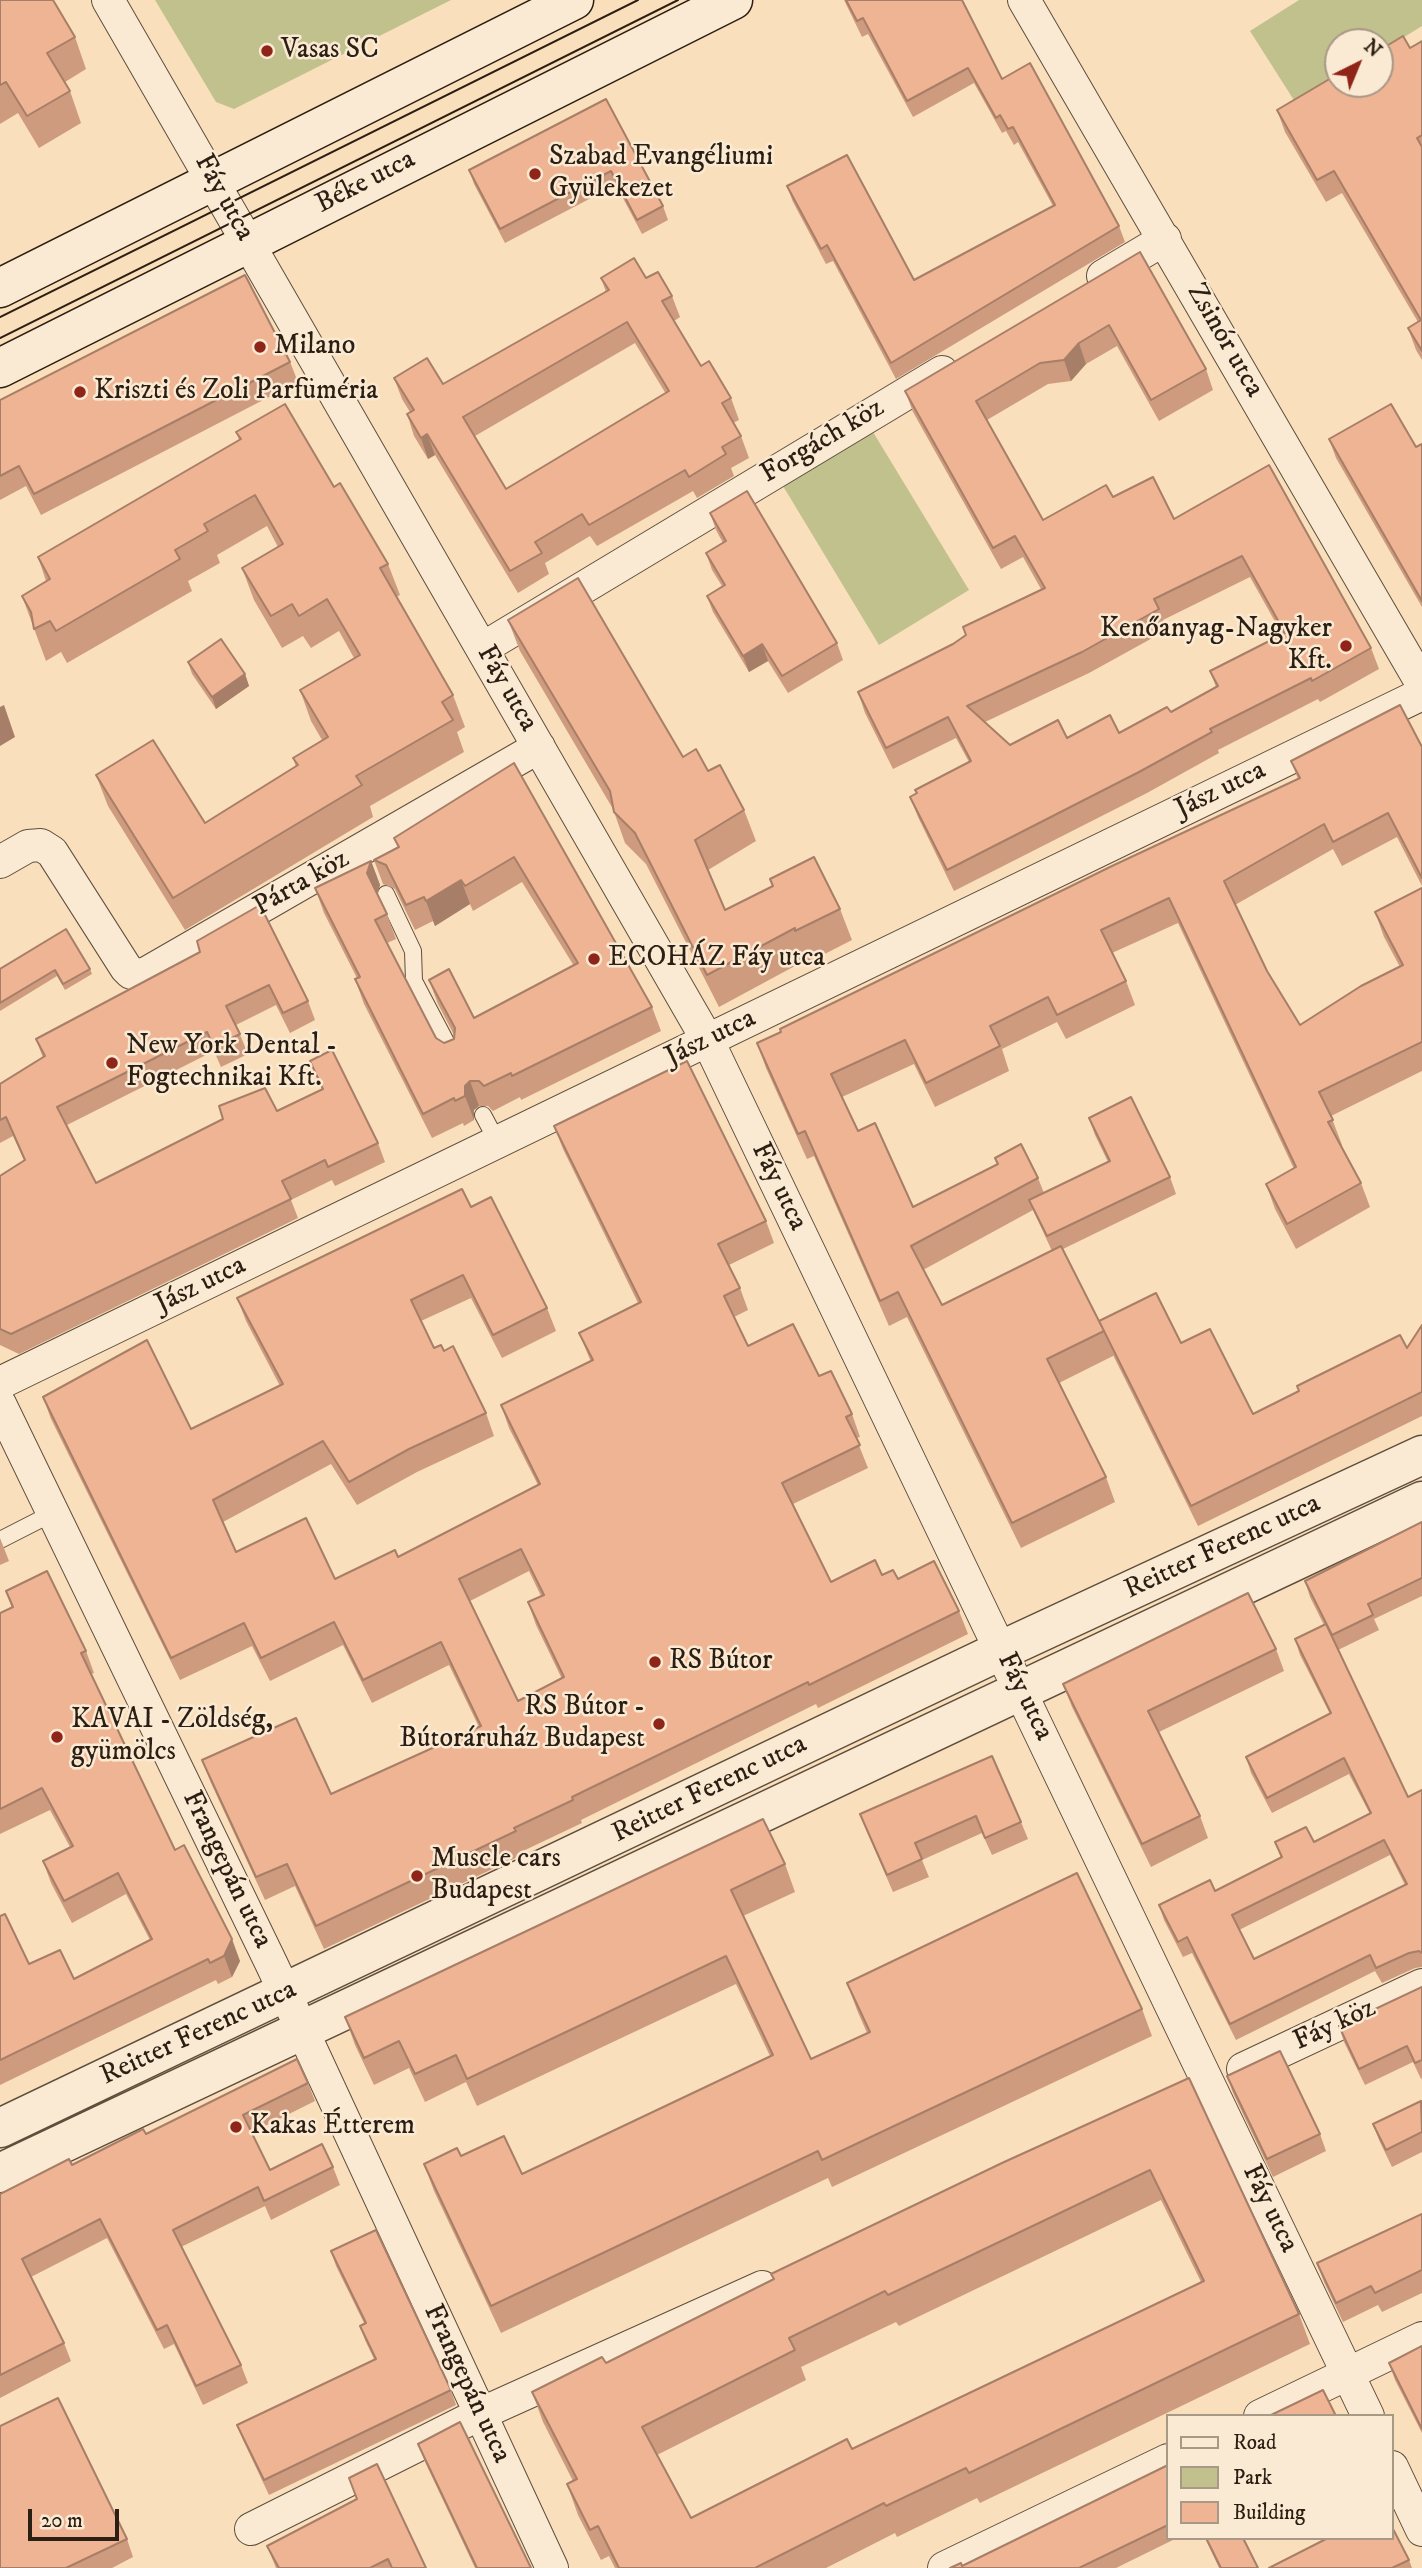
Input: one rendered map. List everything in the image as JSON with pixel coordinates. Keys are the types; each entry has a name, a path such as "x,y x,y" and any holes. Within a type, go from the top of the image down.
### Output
{"street":[{"name":"Fáy utca","path":"108,0 708,1041 1021,1690 1197,2090 1348,2373 1367,2414"},
{"path":"0,288 573,0"},
{"name":"Béke utca","path":"0,369 247,242 733,0"},
{"name":"Zsinór utca","path":"1024,0 1422,684"},
{"path":"1083,288 1165,239"},
{"name":"Forgách köz","path":"483,648 966,358"},
{"name":"Jász utca","path":"0,1383 490,1129 708,1041 1422,694"},
{"name":"Párta köz","path":"0,862 28,846 41,845 52,852 126,968 131,973 143,975 539,747"},
{"name":"Frangepán utca","path":"0,1405 285,1993 552,2568"},
{"name":"Reitter Ferenc utca","path":"0,2128 1002,1650 1422,1455"},
{"name":"Reitter Ferenc utca","path":"0,2174 1422,1501"},
{"path":"593,1846 610,1884"},
{"name":"Fáy köz","path":"1197,2090 1422,1985"},
{"path":"251,2529 480,2414 794,2272"},
{"path":"1264,2414 1422,2339"},
{"path":"944,2568 1166,2461"},
{"path":"1394,2471 1422,2530"}],"lane":[{"path":"386,894 413,951 414,981 454,1057"},
{"path":"0,1540 53,1513"}],"green space":[{"name":"Vasas SC","path":"155,0 451,0 234,109 216,102"},
{"path":"1299,0 1422,0 1422,26 1394,43 1394,28 1324,28 1324,88 1297,105 1250,31"},
{"path":"873,432 969,590 879,645 783,486"}],"building":[{"path":"0,0 53,0 75,37 47,53 70,91 27,116 6,82 0,85"},
{"path":"846,0 962,0 1002,79 1030,63 1119,226 891,363 827,245 821,249 787,186 847,155 914,280 1055,205 1013,127 1008,129 1000,115 996,118 968,68 907,101 863,18 857,21"},
{"path":"1403,36 1410,48 1422,41 1422,135 1417,138 1422,147 1422,351 1408,328 1421,320 1334,171 1317,180 1277,110 1324,82 1324,98 1394,98 1394,41"},
{"path":"606,99 663,206 637,220 611,171 500,229 469,170"},
{"path":"1140,252 1206,369 1151,400 1109,325 1079,343 1064,360 1040,363 976,401 1043,520 1106,485 1113,497 1153,477 1174,519 1269,465 1371,648 1312,681 1311,678 1210,729 1212,732 1139,772 947,870 910,797 917,793 915,790 971,761 948,717 886,748 858,692 953,644 966,635 963,627 1045,588 1015,536 993,548 905,391","holes":["1242,556 1285,633 1210,671 1218,686 1171,712 1167,707 1119,733 1110,715 1067,738 1058,720 1010,745 967,706 1082,652 1159,609 1154,599"]},
{"path":"634,258 646,278 658,272 672,296 662,301 701,366 709,361 731,398 722,403 741,436 722,447 726,454 689,477 685,470 589,525 582,514 535,542 542,553 510,571 427,434 421,438 407,414 414,410 394,378 427,358 443,384 609,290 601,278","holes":["627,322 669,391 506,489 463,417"]},
{"path":"245,275 290,362 34,494 19,466 0,476 0,400"},
{"path":"285,404 334,487 340,483 388,564 380,568 453,695 442,702 453,720 356,776 362,785 173,898 96,775 153,740 205,823 298,765 293,758 328,737 300,690 360,655 327,599 299,616 292,604 271,616 242,568 283,544 255,495 204,524 208,531 175,550 180,559 56,631 50,621 34,629 31,612 22,596 50,579 38,557 241,439 236,432"},
{"path":"1391,404 1416,447 1422,444 1422,601 1329,439"},
{"path":"747,491 837,643 782,676 762,644 743,656 707,596 725,585 706,553 726,541 710,513"},
{"path":"578,578 683,757 696,749 708,771 720,765 744,810 695,840 725,910 773,886 770,879 814,857 840,909 795,931 795,928 707,975 635,833 614,812 610,791 508,620"},
{"path":"221,639 245,674 212,697 188,662"},
{"path":"1400,705 1422,747 1422,878 1388,813 1333,842 1324,824 1224,881 1267,971 1300,1025 1361,986 1403,965 1375,912 1422,888 1422,1042 1319,1092 1333,1120 1328,1122 1361,1183 1287,1224 1266,1184 1296,1167 1169,898 1101,930 1126,981 1057,1015 1048,997 990,1026 1000,1046 926,1083 905,1040 831,1074 858,1131 875,1123 913,1207 998,1164 995,1158 1021,1144 1038,1178 911,1246 942,1305 1061,1246 1104,1331 1047,1359 1106,1477 1012,1523 898,1292 880,1301 805,1131 798,1134 757,1043 781,1032 780,1029 1112,866 1300,778 1291,761"},
{"path":"514,763 652,1007 512,1076 511,1073 484,1086 479,1081 470,1081 465,1086 465,1096 455,1101 454,1098 423,1114 355,979 360,977 315,888 371,861 367,873 387,914 375,920 436,1038 444,1043 454,1039 455,1028 429,980 449,969 474,1018 578,963 514,857 465,886 461,880 426,901 424,897 406,905 386,865 374,860 399,847 394,838"},
{"path":"260,905 308,1001 283,1013 269,985 226,1006 240,1034 214,1047 207,1032 57,1107 96,1183 223,1119 219,1106 265,1088 277,1111 323,1089 310,1061 332,1050 378,1143 328,1167 325,1160 282,1181 291,1199 11,1334 0,1329 0,1176 25,1160 6,1117 0,1120 0,1084 45,1056 36,1039 200,952 197,941"},
{"path":"66,929 90,969 63,984 55,970 0,1003 0,969"},
{"path":"687,1061 766,1221 718,1244 740,1288 724,1296 748,1346 793,1324 819,1376 831,1371 852,1414 846,1417 860,1445 782,1483 831,1582 875,1560 882,1575 893,1570 898,1579 934,1561 959,1611 572,1797 573,1800 514,1828 516,1831 316,1926 287,1864 256,1877 202,1760 296,1718 331,1794 481,1726 441,1642 363,1680 334,1622 261,1658 244,1623 171,1658 43,1397 147,1340 191,1429 283,1384 237,1298 462,1189 471,1207 491,1197 547,1308 493,1335 463,1275 411,1300 434,1348 441,1345 444,1351 453,1346 486,1413 409,1449 349,1482 323,1441 213,1500 236,1552 306,1518 335,1579 395,1550 398,1557 540,1484 501,1405 593,1360 579,1333 641,1302 554,1126","holes":["521,1549 544,1595 528,1602 564,1677 518,1701 459,1579"]},
{"path":"1131,1097 1170,1177 1047,1236 1029,1200 1110,1161 1089,1118"},
{"path":"1156,1293 1181,1343 1210,1329 1253,1414 1299,1391 1297,1386 1400,1335 1407,1348 1422,1325 1422,1392 1191,1506 1099,1321"},
{"path":"1422,1522 1422,1578 1368,1604 1373,1615 1332,1635 1305,1581"},
{"path":"47,1571 86,1651 81,1653 175,1850 184,1845 232,1939 224,1956 210,1963 208,1959 0,2060 0,1916 5,1914 29,1964 60,1950 74,1979 152,1939 118,1873 64,1901 43,1861 73,1846 42,1788 0,1809 0,1613 13,1607 6,1591"},
{"path":"1248,1593 1276,1649 1148,1711 1200,1816 1142,1844 1063,1684"},
{"path":"1326,1624 1408,1797 1422,1790 1422,1953 1409,1953 1376,1968 1370,1955 1230,2024 1187,1937 1178,1942 1159,1905 1210,1880 1215,1891 1282,1857 1275,1842 1306,1827 1314,1842 1371,1813 1344,1758 1267,1798 1246,1757 1331,1713 1295,1639","holes":["1384,1840 1407,1884 1254,1959 1232,1915"]},
{"path":"992,1756 1021,1822 985,1838 976,1816 915,1843 922,1859 887,1875 860,1814"},
{"path":"763,1819 785,1864 731,1890 811,2059 870,2032 847,1983 1077,1873 1142,2009 822,2160 818,2151 491,2306 424,2164 457,2148 461,2156 504,2136 522,2174 773,2055 726,1956 467,2079 456,2055 415,2074 399,2041 364,2058 345,2017"},
{"path":"1422,1987 1422,2060 1415,2063 1407,2046 1359,2069 1339,2026"},
{"path":"1280,2051 1320,2134 1267,2159 1227,2076"},
{"path":"297,2059 308,2083 243,2115 270,2170 322,2144 333,2167 264,2201 258,2187 173,2230 241,2365 196,2386 167,2325 157,2330 100,2219 22,2259 64,2343 0,2375 0,2194 69,2159 72,2165 143,2129 146,2134"},
{"path":"1189,2078 1299,2314 969,2473 966,2468 886,2506 884,2503 755,2568 619,2568 598,2526 590,2530 567,2484 577,2479 532,2392 602,2357 606,2363 774,2279 771,2274 1002,2163","holes":["1150,2170 1204,2281 852,2449 847,2439 691,2518 642,2427 795,2350 789,2338 885,2291 888,2295"]},
{"path":"1421,2101 1422,2132 1386,2150 1373,2124"},
{"path":"1422,2214 1422,2270 1375,2293 1371,2286 1336,2303 1317,2263"},
{"path":"376,2230 451,2390 264,2480 237,2425 376,2359 360,2326 366,2323 331,2251"},
{"path":"1422,2346 1422,2429 1389,2363"},
{"path":"1323,2390 1335,2414 1273,2414"},
{"path":"58,2398 127,2539 66,2568 0,2568 0,2426"},
{"path":"460,2422 531,2568 477,2568 418,2444"},
{"path":"377,2464 426,2568 392,2568 388,2559 370,2568 279,2568 267,2546 357,2499 349,2478"},
{"path":"1166,2466 1166,2526 1079,2568 950,2568 961,2563 962,2566"},
{"path":"1394,2531 1409,2560 1392,2568 1269,2568 1324,2540 1394,2540"},
{"path":"1207,2540 1244,2540 1258,2568 1221,2568"}],"tram line":[{"path":"0,317 638,0"},
{"path":"0,338 678,0"}],"place":[{"name":"Vasas SC","path":"267,51"},
{"name":"Szabad Evangéliumi Gyülekezet","path":"535,174"},
{"name":"Milano","path":"260,347"},
{"name":"Kriszti és Zoli Parfüméria","path":"80,392"},
{"name":"Kenőanyag-Nagyker Kft.","path":"1346,646"},
{"name":"ECOHÁZ Fáy utca","path":"594,959"},
{"name":"New York Dental - Fogtechnikai Kft.","path":"112,1063"},
{"name":"RS Bútor","path":"655,1662"},
{"name":"RS Bútor - Bútoráruház Budapest","path":"659,1724"},
{"name":"KAVAI - Zöldség, gyümölcs","path":"57,1737"},
{"name":"Muscle cars Budapest","path":"417,1876"},
{"name":"Kakas Étterem","path":"236,2127"}]}
